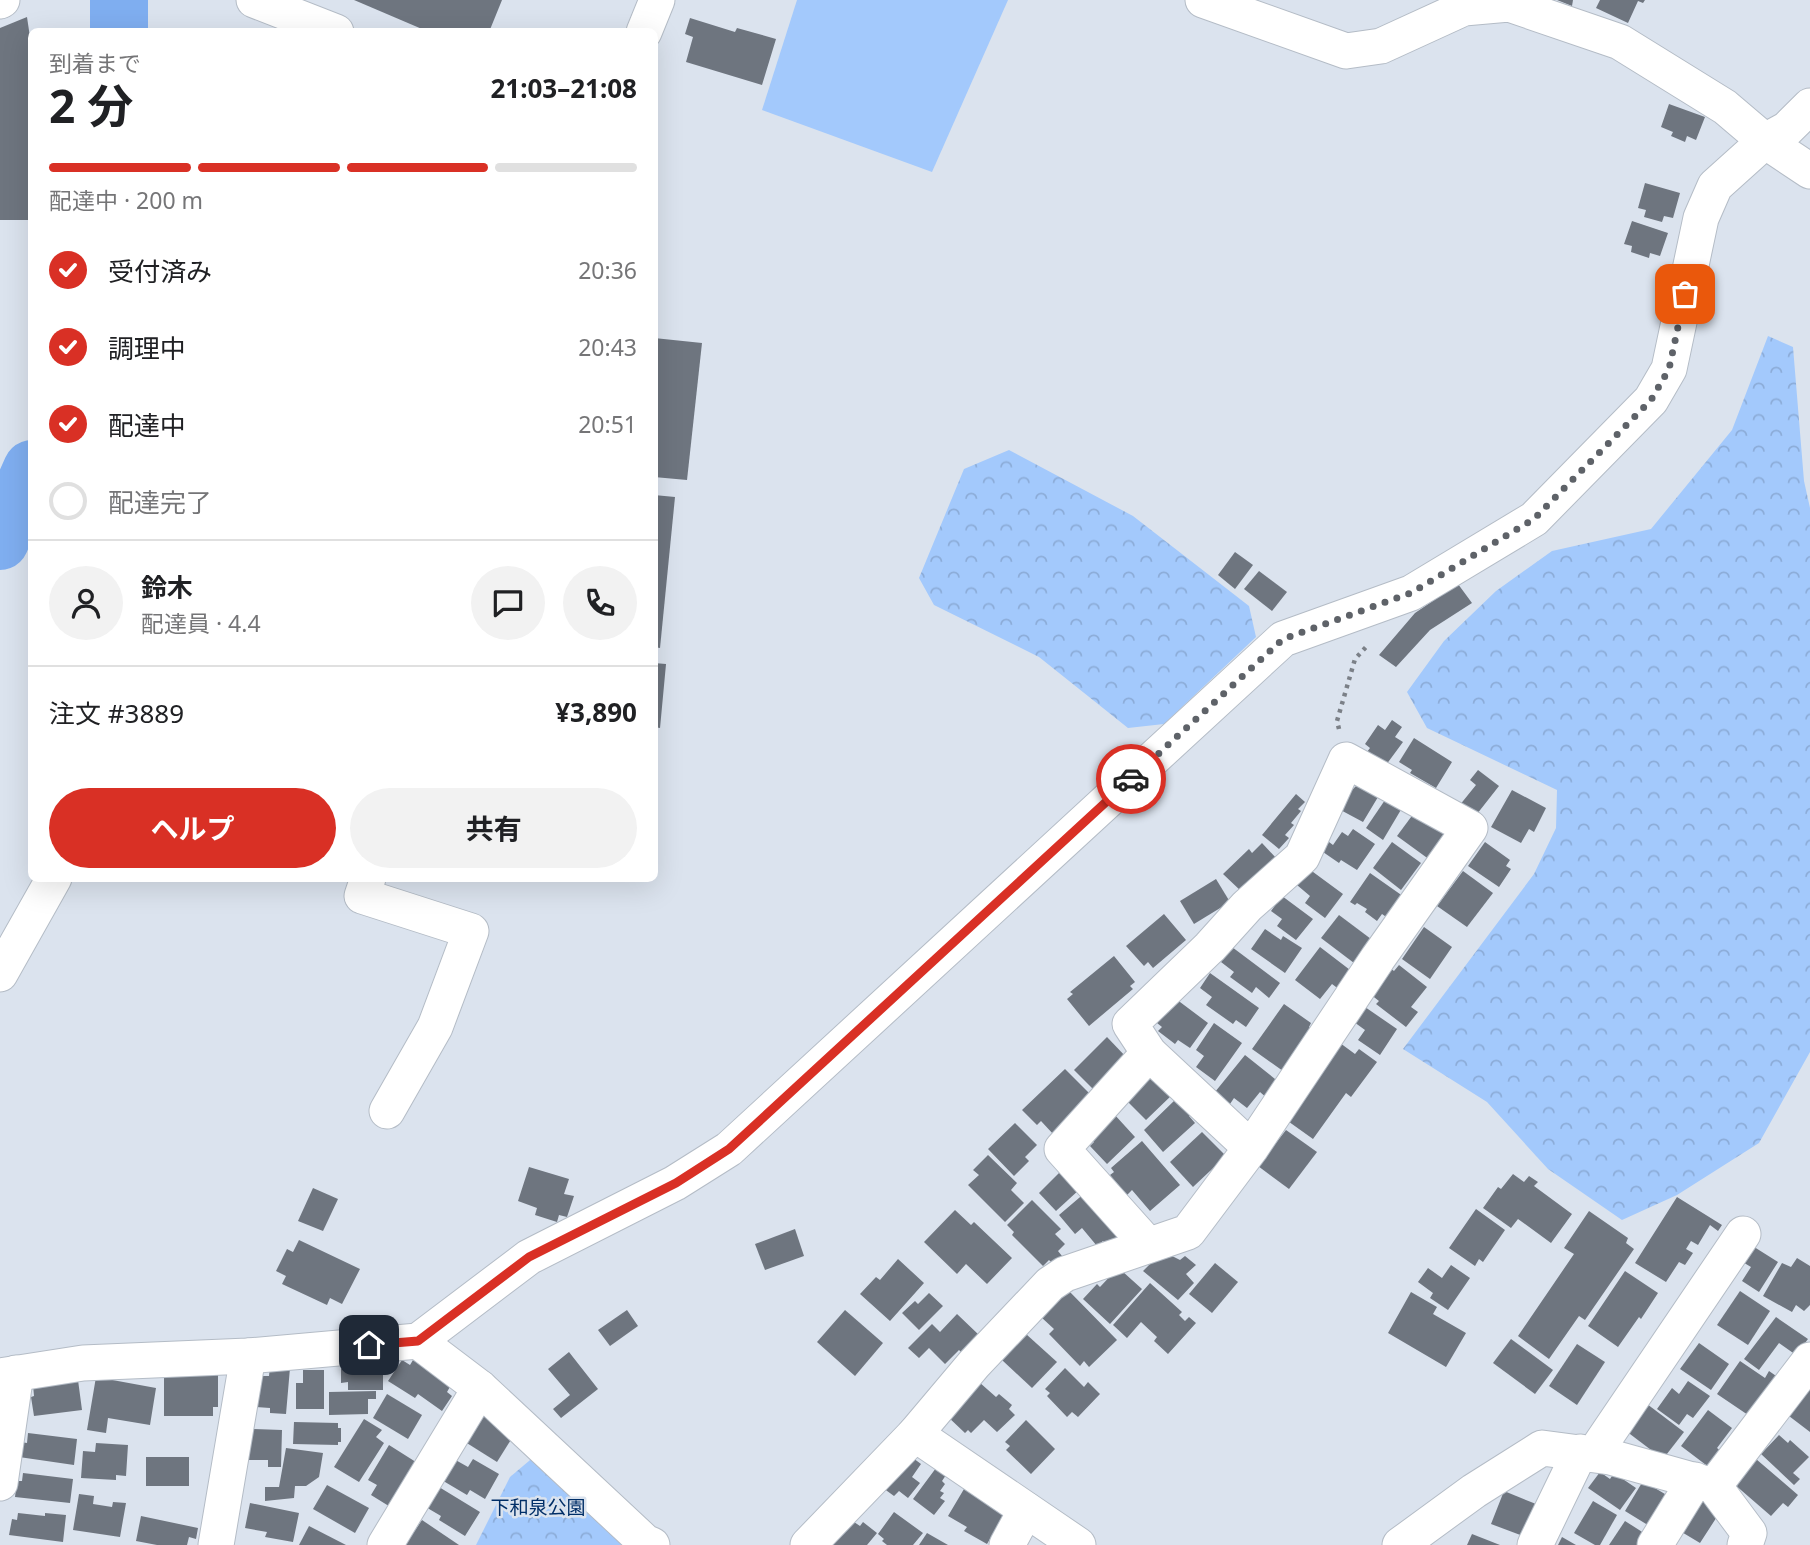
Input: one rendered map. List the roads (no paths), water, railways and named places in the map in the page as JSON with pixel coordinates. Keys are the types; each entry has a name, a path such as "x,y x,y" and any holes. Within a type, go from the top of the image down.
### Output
{"street":[{"path":"254,0 326,28"},
{"path":"646,28 657,0"},
{"path":"1203,0 1346,51 1381,47 1464,8 1510,2 1620,42 1725,107 1765,141 1810,171"},
{"path":"0,1483 8,1374 83,1363 248,1356 418,1341 529,1257 676,1183 729,1149 1283,639 1411,593 1534,519 1651,400 1669,369 1701,218 1715,186 1765,141 1787,129 1810,106"},
{"path":"808,1545 915,1434 974,1364 1050,1284 1065,1274 1188,1233 1251,1148 1378,958 1471,828 1346,760 1301,858 1247,906 1210,947 1130,1024 1149,1053 1251,1148"},
{"path":"0,974 52,882"},
{"path":"367,882 362,896 471,931 435,1027 387,1111"},
{"path":"1148,1245 1062,1149 1149,1053"},
{"path":"1535,1545 1587,1453 1743,1234"},
{"path":"418,1341 480,1388 652,1545"},
{"path":"216,1545 248,1356"},
{"path":"1655,1545 1810,1360"},
{"path":"386,1545 480,1388"},
{"path":"915,1434 1078,1545"},
{"path":"1400,1545 1475,1490 1542,1448 1587,1453 1705,1483 1749,1533 1745,1545"},
{"path":"1007,1545 1026,1510"}],"waterway":[{"path":"119,0 119,28"},
{"path":"0,541 28,478"}],"park label":[{"name":"下和泉公園","path":"538,1507"}]}
